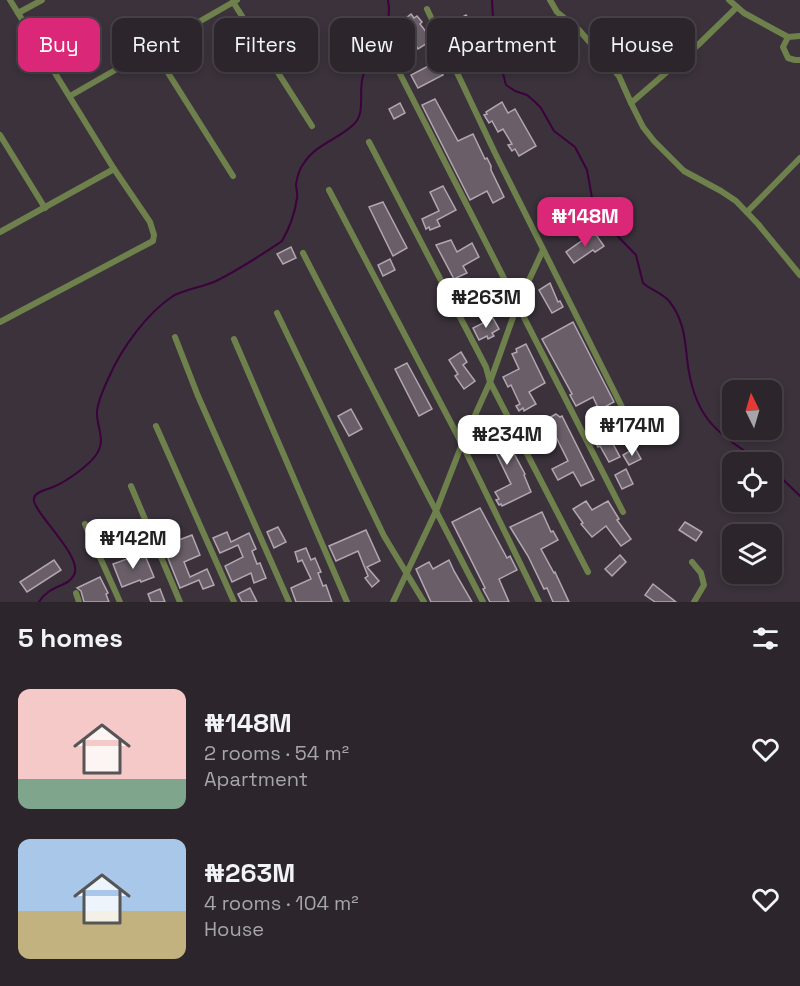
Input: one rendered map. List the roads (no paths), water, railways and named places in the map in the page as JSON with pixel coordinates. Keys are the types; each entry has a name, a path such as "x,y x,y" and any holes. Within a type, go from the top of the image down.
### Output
{"street":[{"path":"0,322 153,241 154,235 150,222 114,169 10,0"},
{"path":"18,13 42,0"},
{"path":"550,0 557,12 579,30 619,76 630,103 643,127 654,141 679,166 721,191 747,212 800,275"},
{"path":"729,0 737,8 788,37 800,35"},
{"path":"202,20 235,1 312,126"},
{"path":"630,103 737,8"},
{"path":"427,9 543,250 624,411"},
{"path":"774,30 788,58 800,60"},
{"path":"783,47 788,37"},
{"path":"70,96 112,72"},
{"path":"167,72 233,176"},
{"path":"399,72 623,512"},
{"path":"0,135 45,208"},
{"path":"369,142 486,367 490,382 588,572"},
{"path":"747,212 800,158"},
{"path":"0,232 114,169"},
{"path":"329,190 462,444 538,602"},
{"path":"393,602 436,511 462,444 490,382 517,306 543,250"},
{"path":"303,253 483,602"},
{"path":"277,313 384,536 424,602"},
{"path":"175,337 198,396 289,602"},
{"path":"234,339 347,602"},
{"path":"156,426 234,602"},
{"path":"131,486 180,602"},
{"path":"85,524 120,602"},
{"path":"692,562 701,573 704,585 693,602"},
{"path":"76,593 80,602"}],"waterway":[{"path":"39,602 48,592 71,579 75,567 65,545 35,504 35,496 70,478 96,455 101,444 97,411 102,394 120,355 144,322 173,296 225,277 282,241 295,209 296,184 303,165 309,156 348,129 358,119 363,76 388,22 388,0"},
{"path":"492,0 494,39 506,85 534,101 541,108 554,131 575,147 587,170 594,209 598,216 636,255 643,283 666,298 677,314 684,336 694,394 701,408 719,431 747,452"},
{"path":"782,479 800,496"}]}
